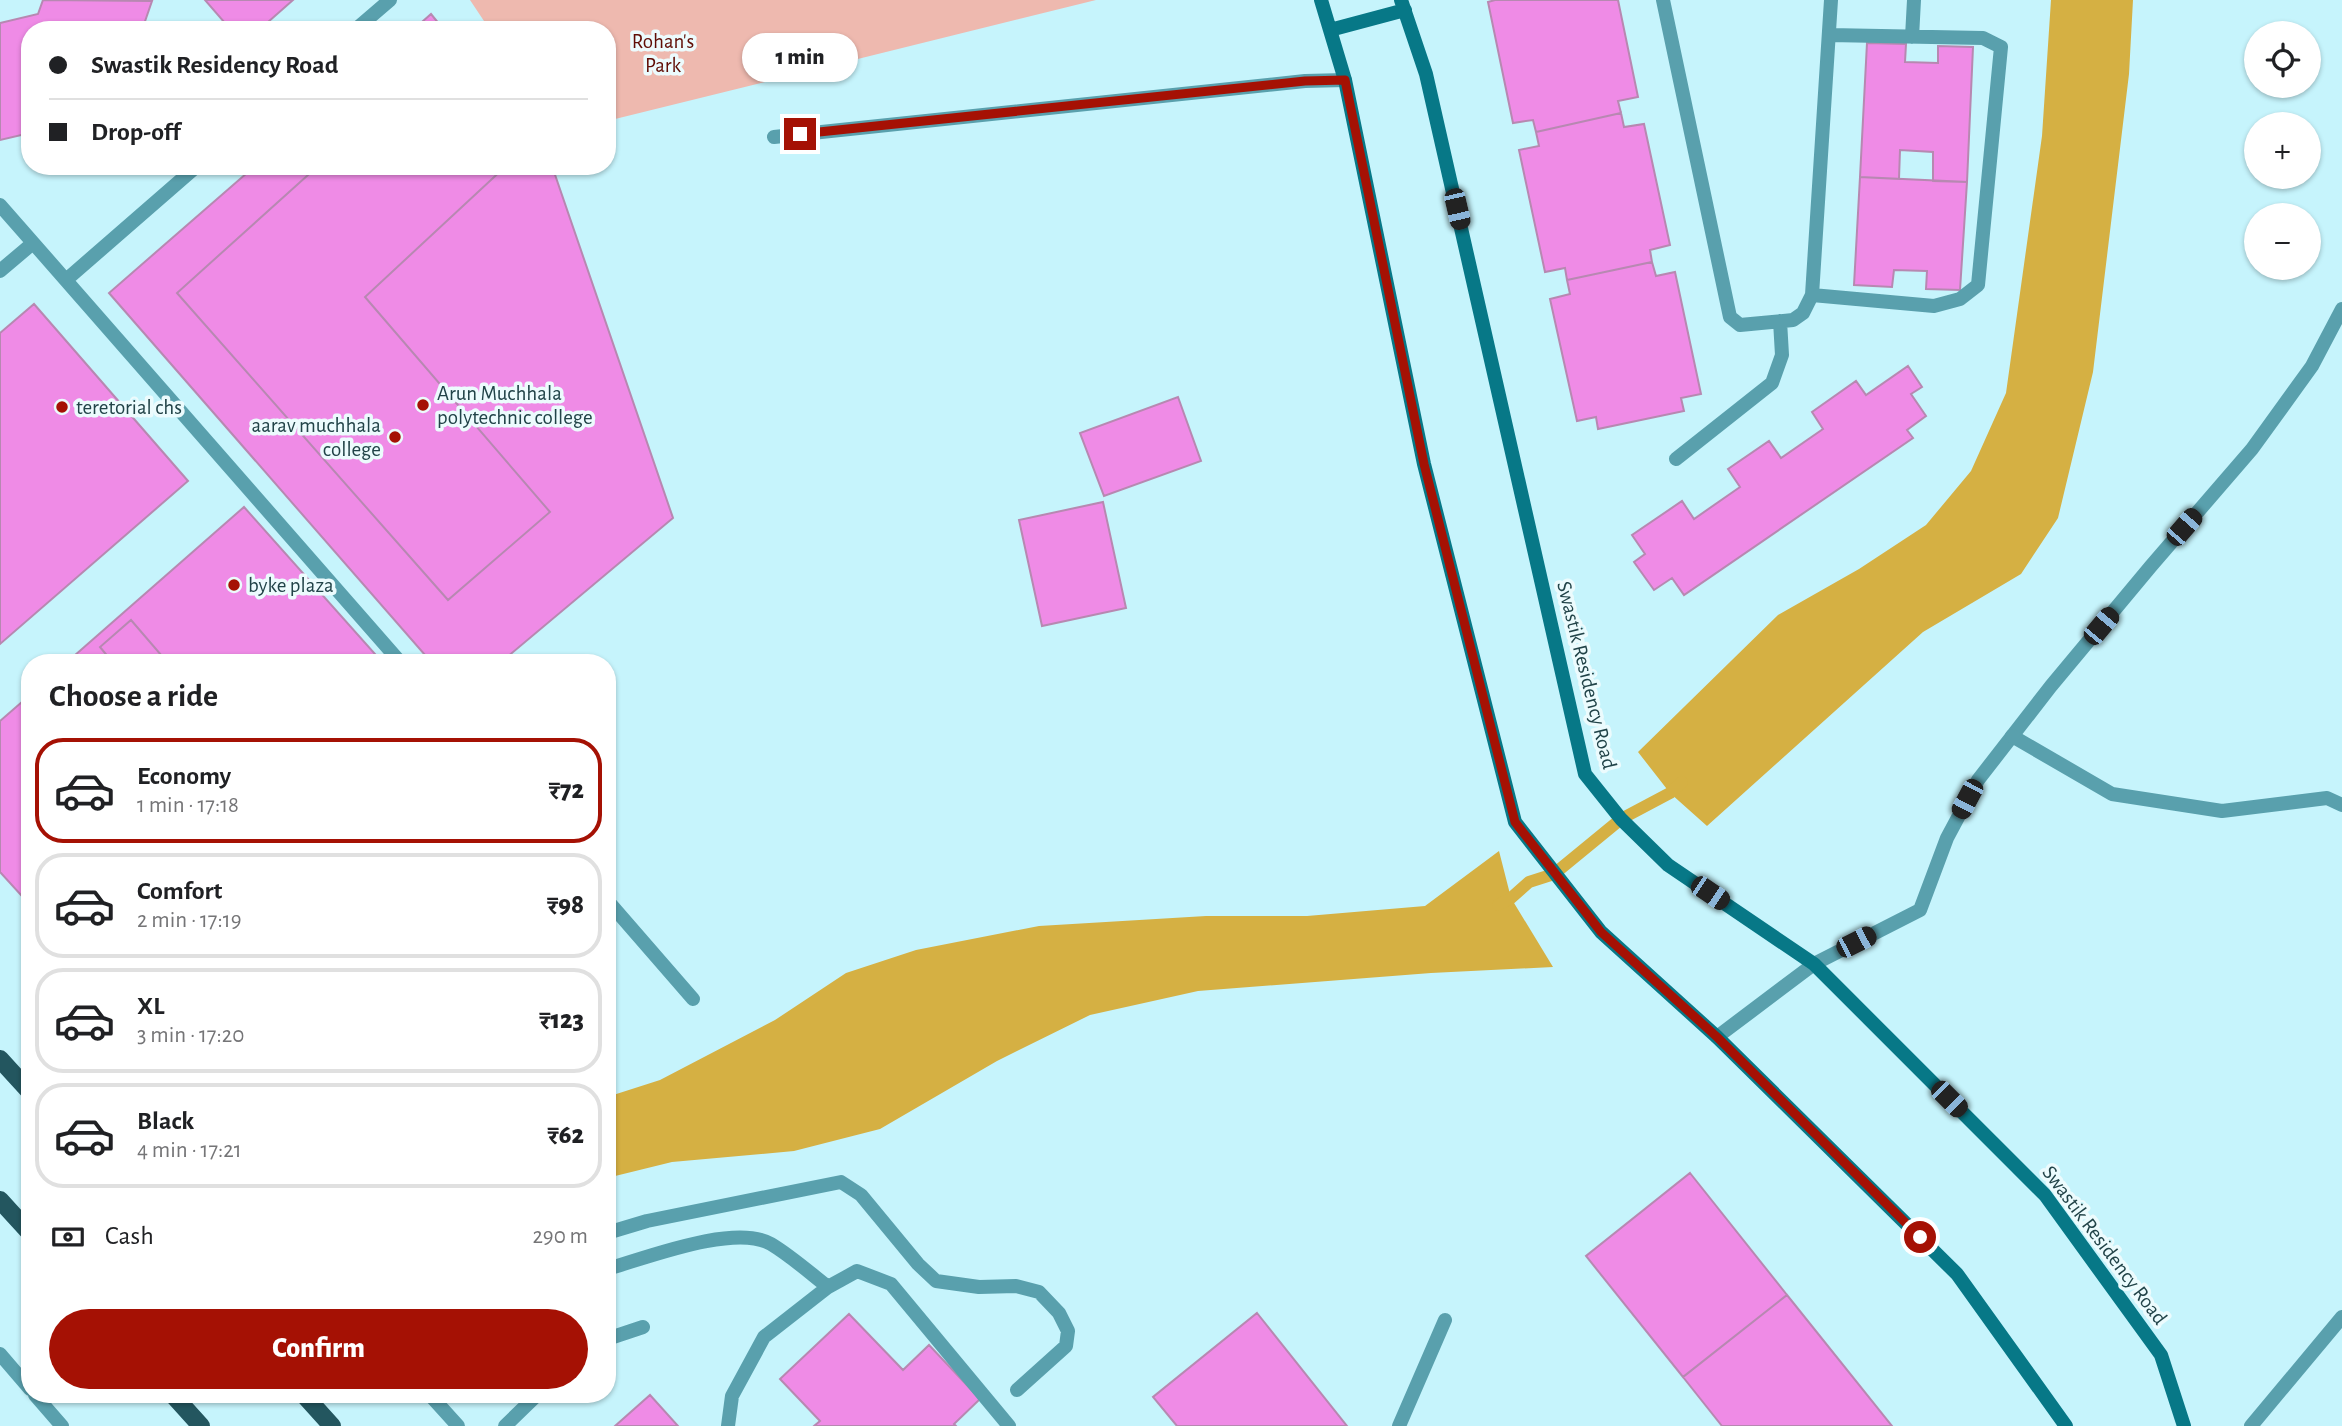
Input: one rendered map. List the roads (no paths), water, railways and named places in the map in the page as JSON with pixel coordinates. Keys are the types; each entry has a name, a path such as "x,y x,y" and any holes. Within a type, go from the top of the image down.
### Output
{"main road":[{"path":"1321,0 1345,80 1424,464 1515,822 1601,932 1717,1037 1957,1274 2066,1426"},
{"path":"1330,30 1403,5"},
{"name":"Swastik Residency Road","path":"1403,5 1429,88 1585,774 1621,819 1668,865 1814,964 2045,1195 2161,1354 2184,1426"},
{"path":"0,1059 21,1082"},
{"path":"0,1200 21,1223"},
{"path":"180,1403 201,1426"},
{"path":"311,1403 332,1426"}],"street":[{"path":"366,21 390,0"},
{"path":"1663,0 1730,317 1740,326 1793,320 1803,313 1812,295 1831,0"},
{"path":"1912,37 1914,0"},
{"path":"1812,295 1934,306 1960,299 1978,285 2001,47 1983,38 1830,35"},
{"path":"774,137 1305,81 1345,80"},
{"path":"66,279 187,175"},
{"path":"0,205 393,654"},
{"path":"0,271 33,243"},
{"path":"1717,1037 1814,964 1920,909 1947,838 1978,780 2151,566 2252,449 2312,366 2342,309"},
{"path":"1676,459 1772,383 1782,355 1780,321"},
{"path":"2012,736 2112,794 2222,811 2327,798 2342,805"},
{"path":"616,911 694,999"},
{"path":"616,1230 647,1221 841,1182 862,1195 918,1264 936,1281 979,1287 1016,1286 1039,1292 1059,1312 1068,1331 1066,1346 1017,1390"},
{"path":"616,1266 711,1239 741,1237 769,1242 828,1287"},
{"path":"728,1426 732,1396 764,1337 828,1287 857,1271 891,1284 1009,1426"},
{"path":"2251,1426 2342,1318"},
{"path":"1399,1426 1445,1320"},
{"path":"616,1336 643,1327"},
{"path":"0,1354 21,1378"},
{"path":"42,1403 62,1426"},
{"path":"437,1403 458,1426"},
{"path":"505,1426 529,1403"}],"waterway":[{"path":"1498,905 1511,898 1529,882 1554,874 1621,819 1670,793 1682,782"}],"place":[{"name":"Arun Muchhala polytechnic college","path":"423,405"},
{"name":"teretorial chs","path":"62,407"},
{"name":"aarav muchhala college","path":"395,437"},
{"name":"byke plaza","path":"234,585"}],"park label":[{"name":"Rohan's Park","path":"663,53"}]}
